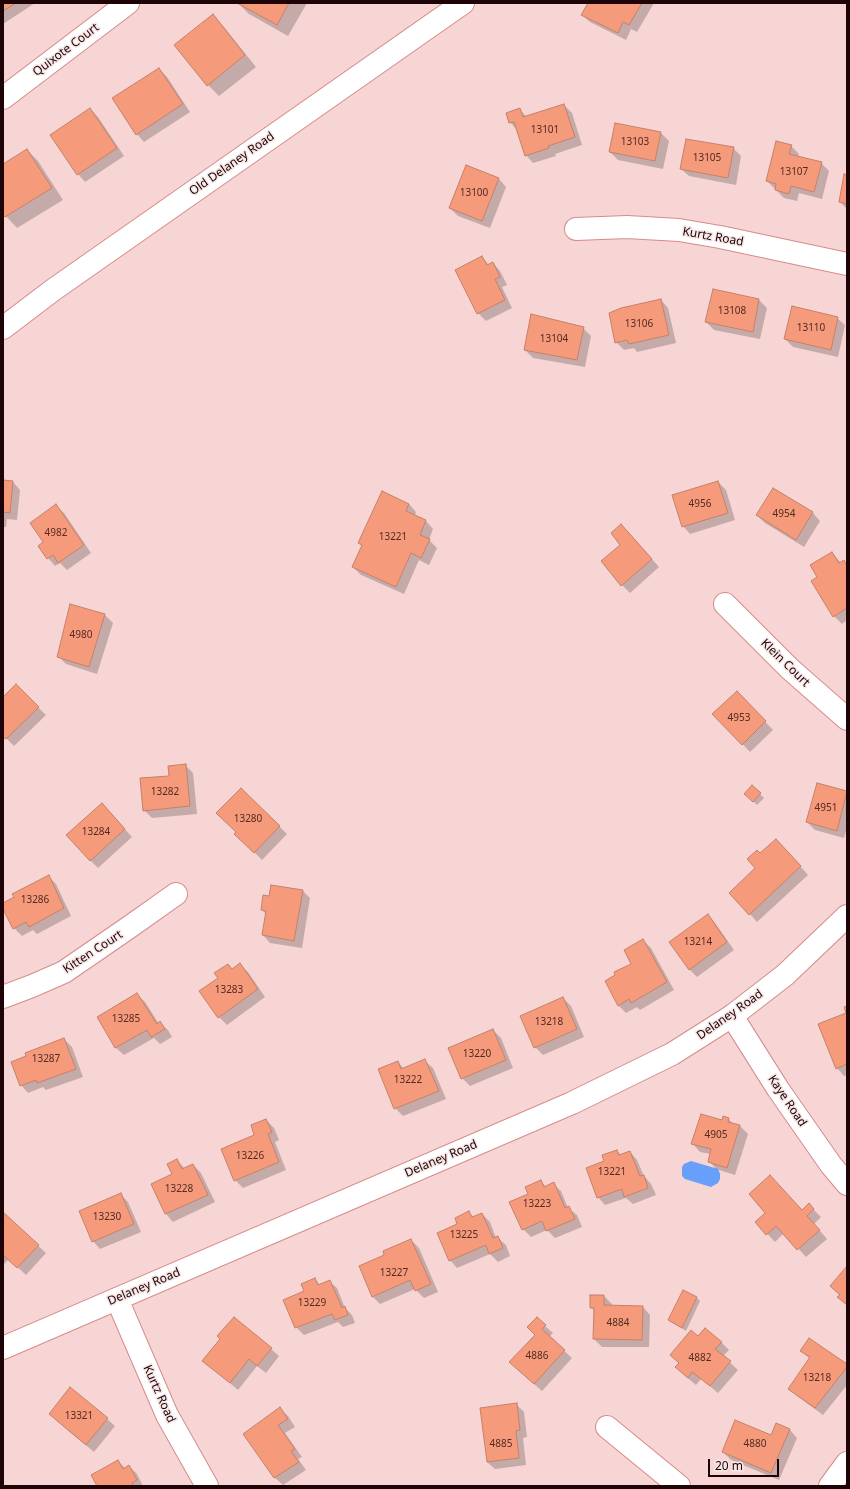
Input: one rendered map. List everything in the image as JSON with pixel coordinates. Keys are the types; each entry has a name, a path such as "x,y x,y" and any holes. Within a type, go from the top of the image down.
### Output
{"street":[{"name":"Quixote Court","path":"3,98 128,3"},
{"name":"Old Delaney Road","path":"3,328 60,285 463,3"},
{"name":"Kurtz Road","path":"576,229 627,227 679,230 720,237 847,264"},
{"name":"Klein Court","path":"725,604 790,669 847,720"},
{"name":"Kitten Court","path":"3,997 64,972 176,894"},
{"name":"Delaney Road","path":"3,1348 572,1103 672,1054 732,1016 785,975 847,916"},
{"name":"Kaye Road","path":"732,1016 778,1089 831,1165 847,1184"},
{"name":"Kurtz Road","path":"117,1299 167,1415 207,1486"},
{"path":"607,1427 679,1486"},
{"path":"830,1486 847,1463"}],"water":[{"path":"691,1161 718,1169 720,1179 718,1183 711,1187 685,1179 682,1176 682,1167 684,1164"}],"building":[{"path":"3,3 16,3 3,11"},
{"path":"237,3 289,3 277,25"},
{"path":"588,3 642,3 629,25 623,22 618,33 581,15"},
{"path":"213,14 245,55 207,86 174,45"},
{"path":"159,68 183,104 136,135 112,98"},
{"path":"564,104 575,137 525,156 514,122 509,123 506,113 520,108 523,117"},
{"path":"90,108 117,148 77,175 50,135"},
{"path":"615,123 661,132 655,161 609,152"},
{"path":"686,139 734,147 728,178 680,169"},
{"path":"776,141 792,145 789,154 822,162 814,192 791,186 789,194 775,190 776,184 766,181"},
{"path":"27,149 52,188 5,217 3,215 3,164"},
{"path":"466,165 499,178 482,221 449,208"},
{"path":"844,174 847,175 847,204 839,202"},
{"path":"482,256 487,265 493,262 500,277 495,279 505,300 477,314 455,270"},
{"path":"713,289 759,299 753,332 705,322"},
{"path":"661,299 669,335 629,344 627,340 615,343 609,313 621,308"},
{"path":"792,306 838,317 831,350 784,339"},
{"path":"531,314 584,327 577,360 524,350"},
{"path":"3,480 13,481 10,513 3,512"},
{"path":"718,481 728,513 682,527 672,495"},
{"path":"773,488 813,512 796,540 756,515"},
{"path":"382,491 409,504 406,511 426,520 420,535 430,539 421,558 411,553 396,587 352,567 362,545 358,543"},
{"path":"56,504 84,545 58,563 53,555 47,559 38,546 43,542 30,523"},
{"path":"621,524 652,559 621,586 601,561 620,545 611,533"},
{"path":"832,552 839,563 844,560 847,566 847,608 833,617 811,581 817,577 810,565"},
{"path":"70,604 105,614 89,667 57,657"},
{"path":"16,684 39,707 6,739 3,737 3,697"},
{"path":"737,691 766,721 742,745 712,714"},
{"path":"186,764 190,806 143,811 140,778 169,776 168,766"},
{"path":"817,783 847,791 837,831 806,822"},
{"path":"752,785 761,793 753,802 744,794"},
{"path":"241,788 280,826 254,853 234,834 236,832 216,813"},
{"path":"102,803 125,829 90,861 66,835"},
{"path":"776,839 801,866 749,915 729,893 755,868 747,859 757,850 760,853"},
{"path":"49,875 64,908 29,927 26,922 13,929 3,909 3,903 14,897 12,894"},
{"path":"271,885 303,890 294,941 262,935 266,911 261,910 263,895 269,896"},
{"path":"708,914 727,942 689,970 669,942"},
{"path":"643,939 667,982 631,1003 629,999 618,1006 605,981 615,975 614,972 631,964 624,950"},
{"path":"240,963 258,989 218,1018 199,991 218,978 214,973 228,964 232,969"},
{"path":"137,993 157,1024 160,1021 165,1029 151,1037 147,1030 115,1048 97,1017"},
{"path":"563,997 577,1029 534,1048 520,1016"},
{"path":"847,1006 847,1064 836,1069 818,1024 846,1013 844,1007"},
{"path":"493,1029 506,1060 461,1079 448,1048"},
{"path":"64,1038 76,1069 37,1083 36,1080 20,1086 11,1062 26,1056 25,1053"},
{"path":"425,1059 439,1091 394,1109 378,1069 398,1061 401,1069"},
{"path":"701,1114 722,1120 723,1116 729,1118 728,1122 740,1125 727,1168 708,1162 711,1149 691,1144"},
{"path":"266,1119 272,1132 268,1134 279,1162 234,1181 221,1149 254,1135 251,1125"},
{"path":"617,1150 619,1155 630,1151 640,1176 644,1175 648,1188 624,1197 622,1189 597,1198 586,1168 604,1161 602,1155"},
{"path":"177,1159 182,1169 193,1164 208,1195 165,1214 151,1184 172,1174 167,1164"},
{"path":"770,1175 802,1210 809,1203 814,1209 807,1216 820,1230 797,1250 776,1226 766,1235 755,1222 765,1213 749,1194"},
{"path":"541,1180 544,1187 554,1182 565,1208 569,1206 575,1219 546,1231 542,1221 522,1230 509,1202 528,1194 525,1187"},
{"path":"121,1193 134,1224 92,1242 79,1211"},
{"path":"469,1211 472,1217 482,1213 493,1238 498,1236 503,1248 489,1254 486,1245 449,1261 437,1233 457,1224 455,1218"},
{"path":"3,1212 39,1245 17,1268 3,1255"},
{"path":"411,1239 431,1284 415,1291 410,1280 372,1297 359,1266 384,1255 383,1251"},
{"path":"847,1266 847,1305 837,1297 840,1295 830,1286"},
{"path":"315,1278 318,1285 330,1280 342,1308 345,1306 348,1315 335,1320 332,1314 295,1328 283,1300 304,1291 301,1284"},
{"path":"683,1290 697,1297 682,1328 668,1320"},
{"path":"590,1295 604,1295 604,1305 643,1306 642,1340 593,1339 594,1308 590,1308"},
{"path":"234,1317 272,1348 257,1366 249,1359 230,1383 202,1361 220,1339 217,1336"},
{"path":"537,1317 546,1325 542,1329 565,1350 534,1384 509,1362 535,1335 527,1327"},
{"path":"705,1328 722,1342 715,1349 731,1361 710,1386 692,1372 688,1378 675,1367 679,1363 670,1355 691,1330 698,1336"},
{"path":"809,1338 847,1364 847,1367 815,1408 788,1389 810,1357 800,1351"},
{"path":"70,1387 108,1418 86,1445 49,1414"},
{"path":"517,1403 520,1430 516,1431 519,1458 487,1462 480,1408"},
{"path":"280,1407 288,1419 278,1425 295,1449 291,1451 299,1462 274,1478 243,1434"},
{"path":"735,1420 771,1435 776,1423 790,1429 771,1473 722,1452"},
{"path":"118,1460 123,1469 129,1465 137,1480 132,1483 133,1486 97,1486 91,1475"}]}
